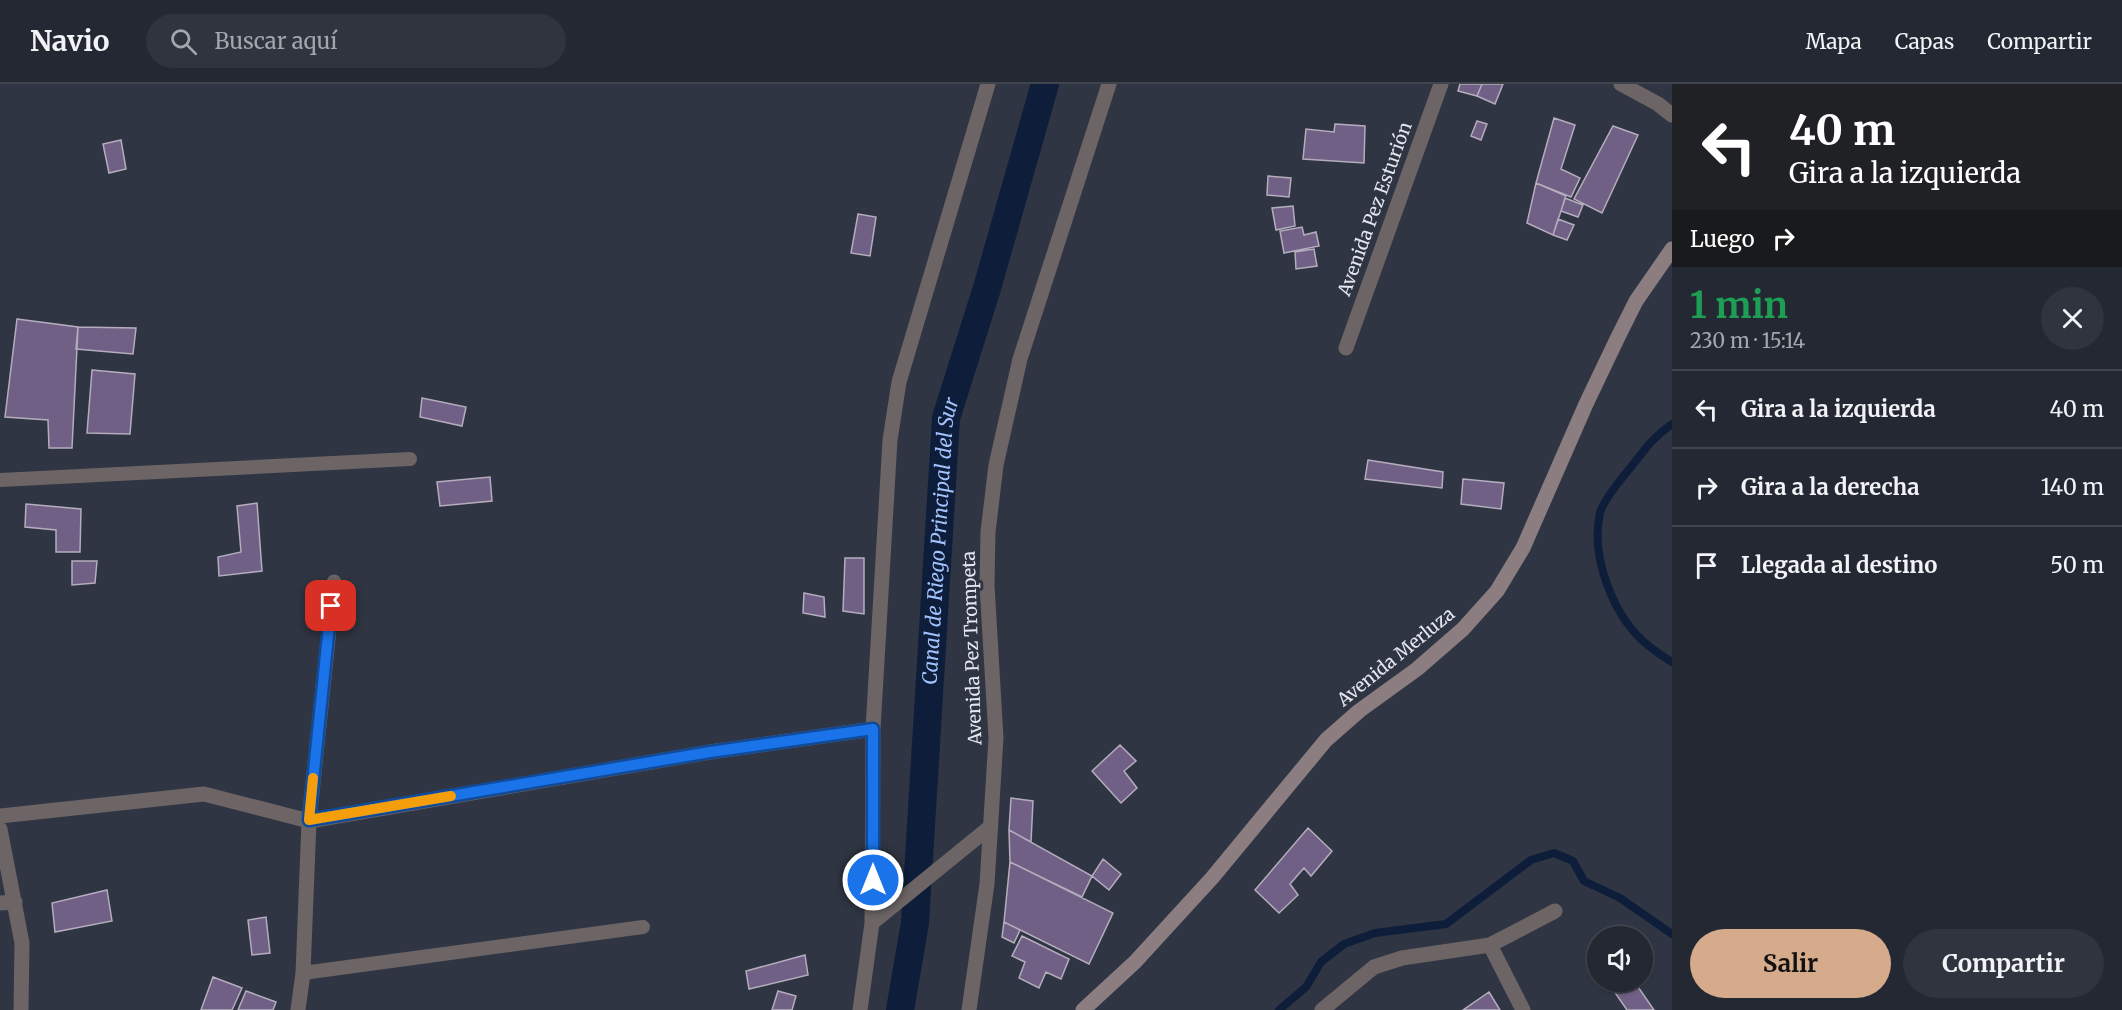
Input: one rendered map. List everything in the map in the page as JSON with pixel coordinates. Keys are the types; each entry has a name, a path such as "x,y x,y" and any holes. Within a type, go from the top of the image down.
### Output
{"main road":[{"name":"Avenida Merluza","path":"1083,1010 1135,962 1204,887 1326,740 1359,711 1433,656 1463,629 1497,591 1523,548 1586,404 1636,301 1672,249"}],"street":[{"path":"860,1010 873,923 873,729 890,440 899,382 988,84"},
{"name":"Avenida Pez Trompeta","path":"969,1010 987,884 996,738 987,563 988,532 996,465 1020,359 1109,84"},
{"name":"Avenida Pez Esturión","path":"1346,348 1441,84"},
{"path":"1621,84 1658,104 1672,115"},
{"path":"298,1010 303,973 309,820 334,582"},
{"path":"0,816 204,794 309,820 710,752 873,729"},
{"path":"873,923 990,826"},
{"path":"0,829 8,902 22,943 21,1010"},
{"path":"1322,1010 1374,967 1402,958 1490,945 1556,911"},
{"path":"1490,945 1523,1010"}],"lane":[{"path":"0,480 410,459"},
{"path":"303,973 643,927"}],"building":[{"path":"1460,84 1482,84 1477,96 1458,91"},
{"path":"1482,84 1503,84 1495,104 1477,96"},
{"path":"1554,118 1575,125 1561,169 1580,178 1571,197 1536,183"},
{"path":"1477,121 1487,124 1481,140 1471,136"},
{"path":"1335,124 1365,126 1364,163 1303,159 1306,129 1334,132"},
{"path":"1613,126 1638,135 1602,213 1574,199"},
{"path":"121,140 126,169 109,173 103,144"},
{"path":"1268,176 1291,178 1289,197 1267,195"},
{"path":"1536,183 1566,196 1553,235 1527,223"},
{"path":"1565,198 1583,205 1578,217 1561,211"},
{"path":"1293,206 1295,226 1276,230 1272,208"},
{"path":"858,214 876,217 870,256 851,253"},
{"path":"1558,219 1574,225 1567,240 1553,235"},
{"path":"1302,227 1304,235 1316,232 1319,246 1284,253 1280,231"},
{"path":"1314,249 1317,266 1296,269 1295,252"},
{"path":"17,319 78,327 72,448 49,448 48,420 5,417"},
{"path":"78,327 136,328 133,354 76,349"},
{"path":"92,370 135,374 130,434 87,433"},
{"path":"422,398 466,407 462,426 420,417"},
{"path":"1368,460 1443,472 1442,488 1365,479"},
{"path":"490,477 492,501 440,506 437,482"},
{"path":"1463,479 1504,483 1501,509 1461,504"},
{"path":"257,503 262,571 219,576 218,557 241,552 237,506"},
{"path":"26,504 81,509 80,552 56,552 56,530 25,527"},
{"path":"845,558 864,558 864,614 843,611"},
{"path":"72,561 97,561 95,583 72,585"},
{"path":"804,593 824,597 825,617 803,613"},
{"path":"1120,745 1136,761 1124,771 1137,788 1121,803 1092,771"},
{"path":"1011,798 1033,801 1031,842 1009,830"},
{"path":"1308,828 1332,851 1311,876 1304,868 1290,884 1298,895 1279,913 1255,890"},
{"path":"1009,830 1092,876 1082,897 1010,862"},
{"path":"1103,859 1121,874 1109,890 1092,876"},
{"path":"1010,862 1113,913 1089,964 1004,922"},
{"path":"107,890 112,921 55,932 52,903"},
{"path":"266,917 270,953 252,955 248,920"},
{"path":"1004,922 1020,930 1014,943 1002,937"},
{"path":"1022,936 1069,959 1061,979 1046,972 1039,988 1019,978 1025,962 1012,956"},
{"path":"805,955 808,975 749,989 746,971"},
{"path":"213,977 242,988 232,1010 201,1010"},
{"path":"246,991 276,1002 273,1010 238,1010"},
{"path":"778,991 796,996 792,1010 772,1010"},
{"path":"1489,992 1500,1010 1463,1010"},
{"path":"1615,992 1642,992 1654,1010 1627,1010"}],"waterway":[{"name":"Canal de Riego Principal del Sur","path":"900,1010 915,923 946,418 987,288 1045,84"},
{"path":"1672,424 1650,444 1618,483 1602,508 1598,530 1602,567 1615,604 1636,634 1672,662"},
{"path":"1279,1010 1306,987 1321,962 1344,944 1375,933 1446,924 1531,860 1554,853 1573,861 1584,881 1620,898 1672,934"}],"slow traffic":[{"path":"313,778 309,820 451,796"}],"route":[{"path":"331,606 309,820 710,752 873,729 873,880"}]}
